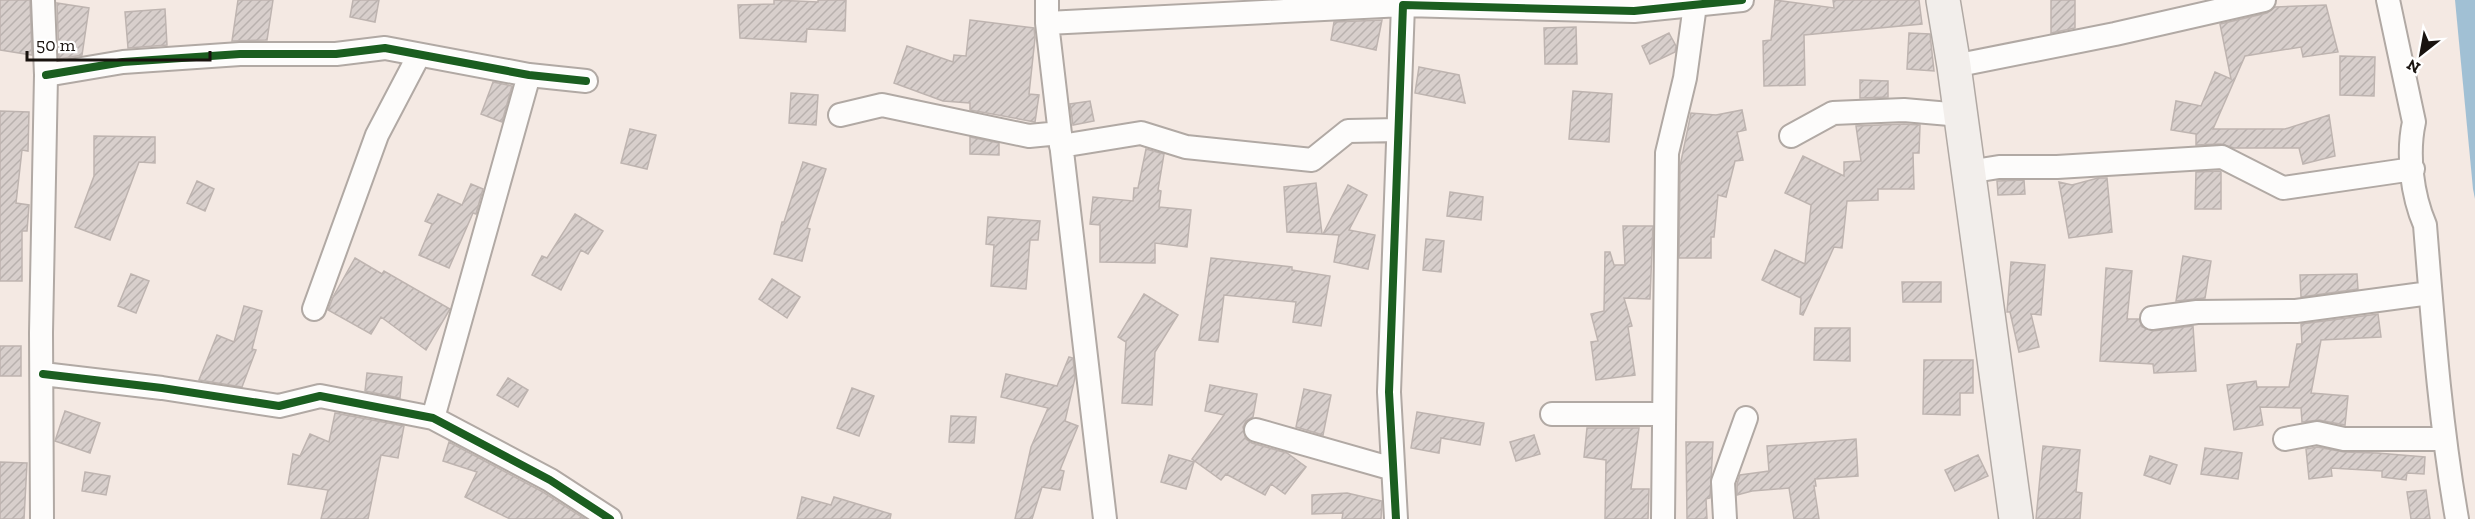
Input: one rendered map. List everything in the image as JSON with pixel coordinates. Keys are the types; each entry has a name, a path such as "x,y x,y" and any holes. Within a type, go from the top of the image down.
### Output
{"main road":[{"path":"1943,0 1961,115 2016,519"}],"street":[{"path":"42,519 46,75 43,0"},
{"path":"1047,0 1047,23 1105,519"},
{"path":"1047,23 1403,5 1570,5 1634,10 1742,0"},
{"path":"1954,66 2115,34 2264,0"},
{"path":"2388,0 2415,122 2410,141 2418,209 2425,225 2444,440 2457,519"},
{"path":"1396,519 1389,392 1403,5"},
{"path":"1663,519 1667,153 1685,78 1695,5"},
{"path":"46,75 123,62 240,54 336,54 385,48 529,75 586,81"},
{"path":"314,309 377,135 419,55"},
{"path":"433,418 529,75"},
{"path":"840,115 882,105 1029,136 1061,140 1141,133 1186,147 1312,160 1348,132 1398,130"},
{"path":"1791,136 1833,113 1904,110 1961,115"},
{"path":"1968,172 1999,167 2057,167 2222,157 2283,188 2413,169"},
{"path":"2152,318 2197,312 2296,311 2430,293"},
{"path":"43,374 162,388 279,406 320,396 433,418 550,480 610,519"},
{"path":"1552,414 1664,414"},
{"path":"1725,519 1723,483 1746,418"},
{"path":"1257,430 1393,469"},
{"path":"2285,439 2317,433 2344,439 2444,440"}],"water":[{"path":"2455,0 2475,0 2475,199 2473,189"}],"building":[{"path":"0,0 30,0 32,55 0,50"},
{"path":"238,0 273,0 267,40 232,41"},
{"path":"353,0 379,0 375,22 350,17"},
{"path":"774,0 818,2 818,0 846,0 845,31 807,29 806,42 740,38 738,5 774,4"},
{"path":"1775,0 1834,8 1833,0 1919,0 1922,24 1804,35 1805,85 1764,86 1763,41 1771,40"},
{"path":"2051,0 2075,0 2075,28 2051,33"},
{"path":"57,3 89,8 82,55 59,59"},
{"path":"2326,5 2338,52 2303,57 2301,47 2245,56 2213,129 2285,129 2329,115 2335,156 2303,164 2299,148 2234,148 2221,144 2196,145 2196,134 2171,130 2176,101 2201,106 2215,72 2231,79 2220,24 2267,13 2275,7"},
{"path":"165,9 167,45 128,48 125,12"},
{"path":"970,20 1034,28 1029,94 1039,95 1035,122 970,110 970,103 943,101 894,83 907,46 953,62 954,55 966,56"},
{"path":"1382,20 1376,50 1331,40 1334,22"},
{"path":"1576,27 1577,64 1545,64 1544,28"},
{"path":"1669,33 1676,46 1675,52 1650,64 1642,46"},
{"path":"1909,33 1930,34 1934,71 1907,69"},
{"path":"2340,56 2375,57 2374,96 2340,95"},
{"path":"1419,67 1459,75 1465,103 1415,93"},
{"path":"1860,80 1888,81 1888,97 1860,98"},
{"path":"493,82 512,86 502,122 481,114"},
{"path":"1573,91 1612,94 1609,142 1569,139"},
{"path":"791,93 818,95 816,125 789,123"},
{"path":"1090,101 1094,121 1073,125 1070,104"},
{"path":"1742,110 1746,130 1737,132 1743,160 1735,161 1726,197 1718,195 1714,237 1711,237 1711,258 1679,258 1680,166 1691,113 1716,115"},
{"path":"0,111 29,112 28,151 22,150 16,203 29,205 27,231 22,231 22,281 0,281"},
{"path":"1920,125 1919,153 1913,153 1914,189 1878,189 1878,200 1847,201 1842,248 1834,247 1803,315 1800,314 1801,298 1762,280 1775,250 1805,264 1811,205 1785,193 1803,156 1844,176 1844,162 1861,161 1856,126"},
{"path":"630,129 656,135 647,169 621,163"},
{"path":"94,136 155,137 155,163 139,162 110,240 75,227 94,176"},
{"path":"970,137 999,143 999,155 970,154"},
{"path":"1146,149 1164,154 1158,190 1161,191 1159,207 1191,210 1187,247 1155,243 1155,263 1100,262 1100,225 1090,224 1093,197 1133,201 1134,188 1138,188"},
{"path":"803,162 826,169 807,228 810,229 802,261 774,254 782,222 784,222"},
{"path":"2196,172 2221,172 2221,209 2195,209"},
{"path":"2107,178 2112,232 2069,238 2059,182 2072,185"},
{"path":"2024,180 2025,194 1998,195 1997,181"},
{"path":"197,181 214,189 205,211 187,203"},
{"path":"1316,183 1322,234 1287,232 1284,187"},
{"path":"471,184 483,189 476,214 473,213 449,268 419,255 432,224 425,221 438,194 462,205"},
{"path":"1348,185 1367,195 1349,230 1375,235 1368,269 1334,262 1339,235 1323,234"},
{"path":"1450,192 1483,197 1481,220 1447,216"},
{"path":"575,214 603,231 588,254 581,250 561,290 532,275 542,256 547,258"},
{"path":"988,217 1040,221 1038,240 1030,240 1026,289 991,286 994,245 986,244"},
{"path":"1623,226 1653,226 1650,299 1624,298 1632,326 1628,327 1635,375 1596,380 1591,342 1598,341 1591,314 1604,311 1605,252 1610,252 1614,265 1625,265"},
{"path":"1426,239 1444,241 1441,272 1423,270"},
{"path":"2183,256 2211,261 2205,298 2176,301"},
{"path":"355,258 382,274 384,271 450,309 426,350 381,317 371,334 328,310"},
{"path":"1211,258 1292,267 1292,270 1330,276 1321,326 1293,322 1296,302 1224,295 1218,342 1199,340"},
{"path":"2011,262 2045,265 2041,315 2031,314 2039,347 2019,352 2010,312 2007,312"},
{"path":"2106,268 2132,271 2127,319 2139,319 2142,327 2153,331 2193,326 2196,371 2154,373 2153,364 2100,361"},
{"path":"131,274 149,281 136,313 118,306"},
{"path":"2357,274 2358,289 2301,297 2300,275"},
{"path":"772,279 800,297 787,318 759,299"},
{"path":"1902,282 1941,282 1941,302 1903,302"},
{"path":"1144,294 1178,315 1155,352 1152,405 1122,403 1126,342 1118,337"},
{"path":"244,306 262,311 252,349 256,350 242,387 199,380 217,335 234,342"},
{"path":"2378,314 2381,337 2321,340 2311,393 2348,396 2345,425 2319,420 2302,422 2301,408 2260,407 2263,425 2234,430 2227,385 2256,381 2257,387 2289,387 2297,344 2302,344 2301,324"},
{"path":"1815,328 1850,328 1850,361 1814,360"},
{"path":"0,346 21,346 21,376 0,376"},
{"path":"1069,357 1073,358 1075,378 1065,421 1078,426 1060,470 1064,471 1060,490 1042,487 1032,519 1015,519 1031,447 1048,408 1001,397 1006,374 1057,386"},
{"path":"1924,360 1973,360 1973,393 1960,393 1960,415 1923,414"},
{"path":"367,373 402,377 400,398 365,391"},
{"path":"508,378 528,390 518,407 497,395"},
{"path":"1210,385 1257,394 1253,417 1246,421 1243,427 1246,439 1252,443 1287,453 1306,467 1285,494 1271,484 1265,495 1226,474 1221,480 1192,459 1224,415 1205,411"},
{"path":"852,388 874,396 859,436 837,428"},
{"path":"1304,389 1331,395 1323,435 1296,427"},
{"path":"65,411 100,423 90,453 55,441"},
{"path":"1417,412 1484,423 1480,445 1441,438 1439,453 1411,448"},
{"path":"335,413 404,426 398,458 381,455 368,519 321,519 328,490 288,484 293,454 300,456 310,434 329,442"},
{"path":"951,416 976,417 974,443 949,442"},
{"path":"1587,428 1639,428 1631,489 1649,489 1648,519 1605,519 1606,460 1584,457"},
{"path":"1534,435 1540,454 1516,461 1510,442"},
{"path":"1856,439 1858,476 1815,479 1819,519 1794,519 1789,488 1752,491 1737,495 1740,475 1769,471 1767,446"},
{"path":"449,442 543,492 585,519 510,519 465,497 477,472 443,461"},
{"path":"1686,442 1713,442 1710,498 1706,499 1707,519 1687,519"},
{"path":"2043,446 2080,450 2076,492 2082,493 2080,519 2036,519"},
{"path":"2317,447 2344,452 2425,457 2424,474 2407,473 2406,480 2382,477 2382,471 2331,468 2332,476 2309,479 2306,449"},
{"path":"2205,448 2242,453 2238,479 2201,474"},
{"path":"1169,455 1194,462 1186,489 1161,482"},
{"path":"1978,455 1988,476 1955,491 1945,470"},
{"path":"2150,456 2177,465 2170,484 2144,475"},
{"path":"0,462 27,463 24,519 0,519"},
{"path":"85,472 110,476 106,495 82,491"},
{"path":"2426,490 2430,519 2411,519 2407,492"},
{"path":"1347,493 1382,501 1381,519 1342,519 1343,513 1312,514 1312,495"},
{"path":"802,497 831,505 834,497 891,514 890,519 797,519"}],"cycle path":[{"path":"1396,519 1389,392 1403,5 1634,11 1742,0"},
{"path":"46,75 123,62 240,54 336,54 385,48 529,75 586,81"},
{"path":"43,374 162,388 279,406 320,396 433,418 550,480 610,519"}]}
